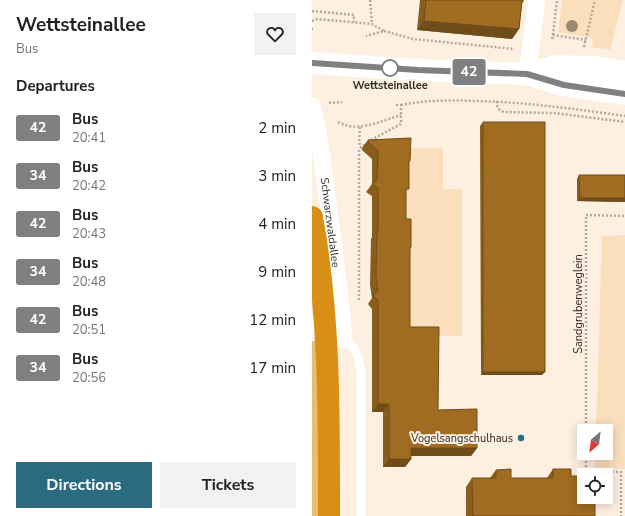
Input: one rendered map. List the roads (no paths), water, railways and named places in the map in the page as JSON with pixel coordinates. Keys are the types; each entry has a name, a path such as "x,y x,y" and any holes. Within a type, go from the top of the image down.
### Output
{"highway":[{"path":"312,217 322,282 326,340 329,409 329,516"}],"main road":[{"path":"312,63 418,70 527,74 564,85 625,94"},
{"path":"527,74 556,66 592,67 625,72"},
{"path":"312,352 312,516"}],"street":[{"path":"527,74 537,0"},
{"name":"Schwarzwaldallee","path":"312,106 322,156 340,293 344,339"},
{"path":"312,325 344,339"}],"lane":[{"path":"527,74 578,78"},
{"path":"344,339 352,345 357,353 361,370 361,516"}],"place":[{"name":"Wettsteinallee","path":"390,68"},
{"name":"Vogelsangschulhaus","path":"521,438"}]}
